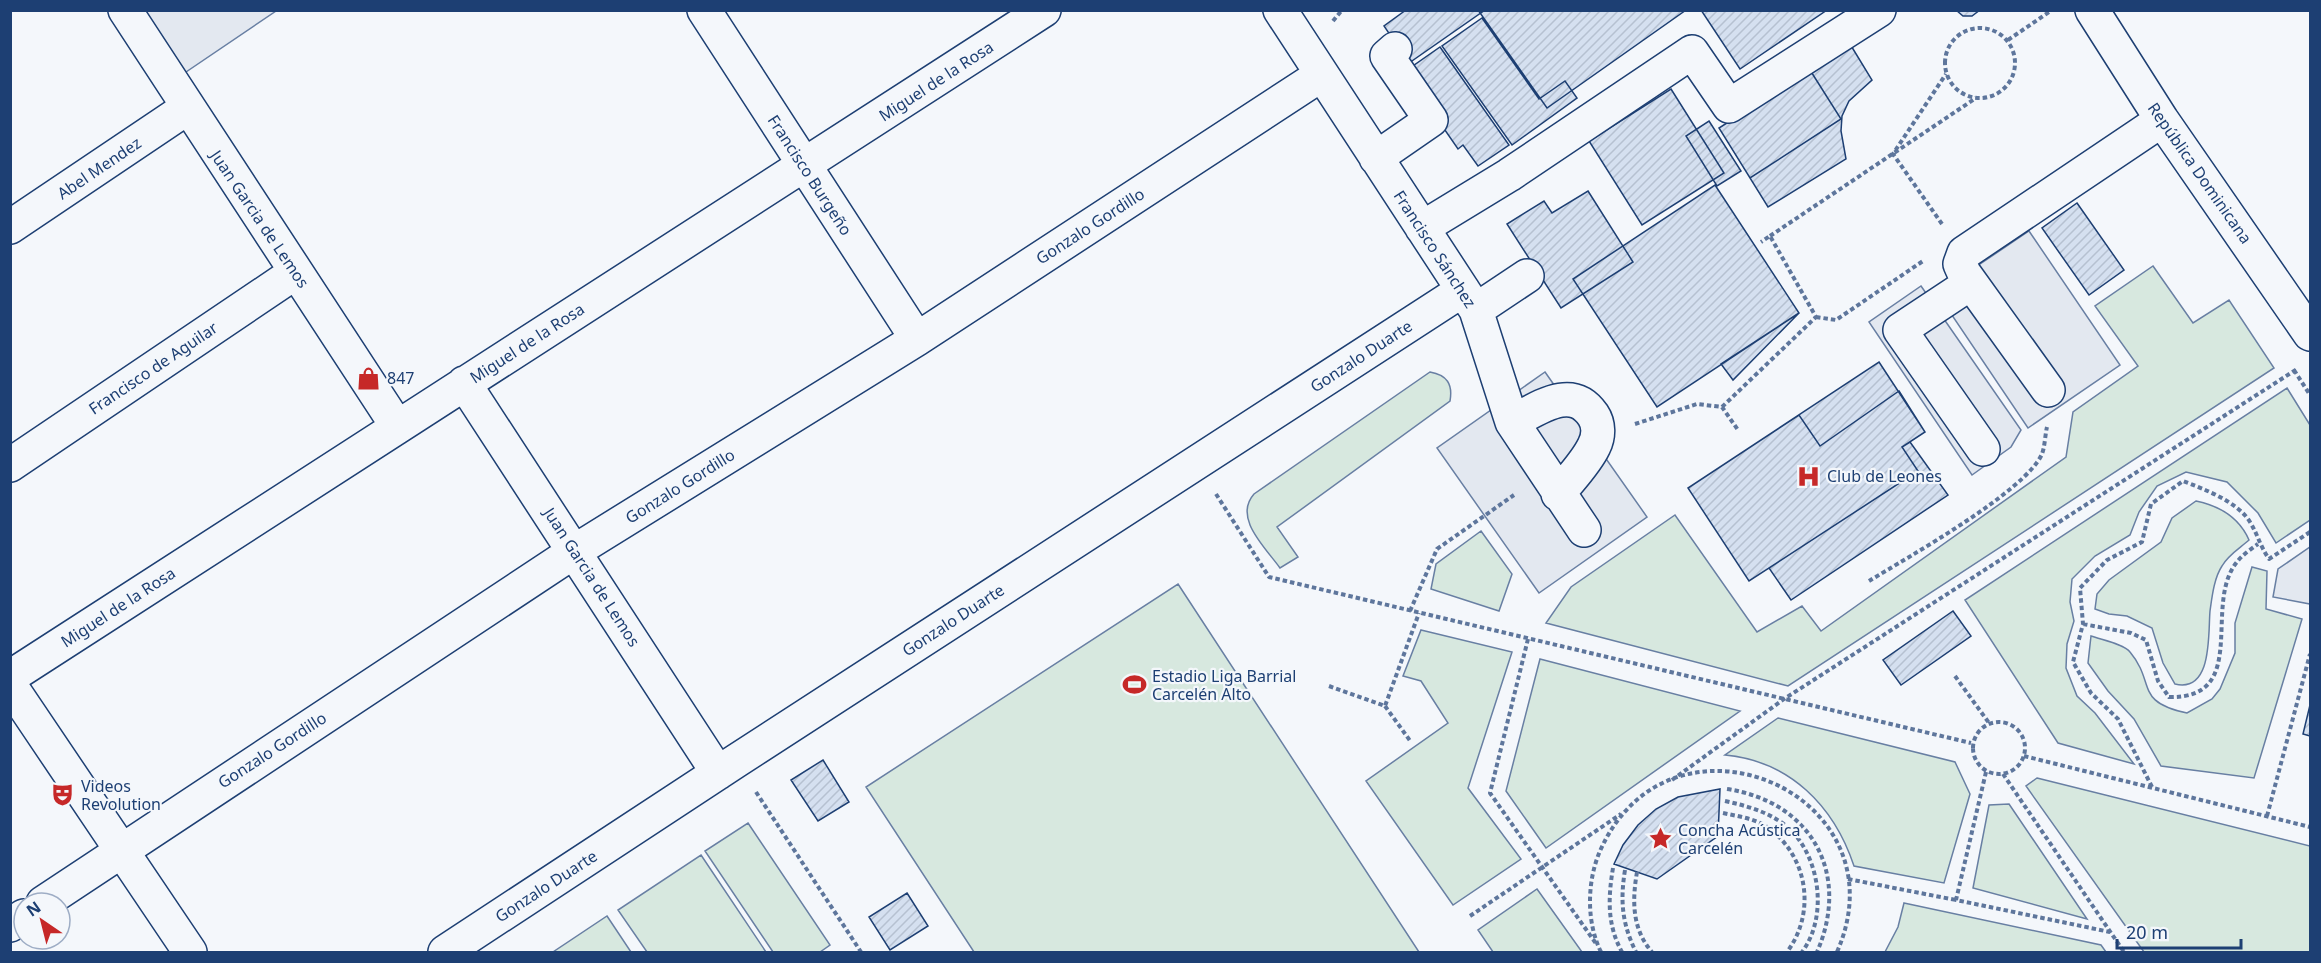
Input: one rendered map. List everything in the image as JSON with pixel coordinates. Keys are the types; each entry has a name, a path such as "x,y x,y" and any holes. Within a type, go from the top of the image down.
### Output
{"street":[{"name":"Juan Garcia de Lemos","path":"125,10 397,426"},
{"name":"Francisco Burgeño","path":"704,10 917,339"},
{"name":"Miguel de la Rosa","path":"10,677 464,383 805,167 1044,10"},
{"name":"Francisco Sánchez","path":"1280,10 1469,300 1512,422 1551,484 1584,530"},
{"path":"1422,228 1509,175 1692,52 1729,106 1879,10"},
{"name":"República Dominicana","path":"2092,10 2162,120 2300,295 2310,334"},
{"path":"1376,158 1431,120 1387,56 1395,49"},
{"name":"Gonzalo Gordillo","path":"60,891 575,551 917,339 1321,75"},
{"name":"Abel Mendez","path":"10,227 187,108"},
{"path":"1983,449 1900,330 1963,259 2162,120"},
{"path":"1963,259 2048,390"},
{"name":"Francisco de Aguilar","path":"10,465 296,272"},
{"name":"Gonzalo Duarte","path":"445,952 1196,463 1469,300 1527,276"},
{"name":"Juan Garcia de Lemos","path":"464,383 575,551 727,767"},
{"path":"1512,422 1558,399 1573,399 1586,406 1595,418 1598,433 1594,447 1551,484"},
{"path":"10,685 190,952"}],"path":[{"path":"2008,40 2052,10"},
{"path":"1984,27 2008,40 2014,52 2015,66 2011,80 2002,90 1990,97 1976,98 1963,94 1952,86 1946,73 1944,59 1948,46 1958,35 1970,28 1984,27"},
{"path":"1893,154 1946,73"},
{"path":"1761,242 1976,98"},
{"path":"1816,317 1836,320 1963,259 1893,154"},
{"path":"1770,236 1816,317"},
{"path":"1722,407 1816,317"},
{"path":"1470,916 1624,812 1646,793 1672,780 1784,699 2302,365"},
{"path":"1869,581 1955,528 2027,473 2042,454 2050,413 2048,390"},
{"path":"1594,447 1638,423 1697,404 1722,407 1738,430"},
{"path":"1196,463 1269,578 1971,743"},
{"path":"2152,787 2118,719 2091,693 2073,662 2083,624 2080,588 2107,560 2142,542 2151,504 2183,481 2218,495 2249,520 2258,544 2269,559 2310,532"},
{"path":"1410,611 1437,549 1551,484"},
{"path":"2083,624 2131,633 2146,640 2158,681 2169,697 2188,697 2206,686 2218,668 2221,652 2221,613 2227,583 2236,562 2258,544"},
{"path":"1386,706 1419,613"},
{"path":"1528,639 1490,793 1600,950"},
{"path":"2267,816 2310,654"},
{"path":"1955,676 1989,723"},
{"path":"1329,686 1386,706 1411,741"},
{"path":"2001,722 2012,725 2021,733 2025,744 2024,756 2019,766 2002,774 1986,772 1977,764 1971,743 1979,730 1989,723 2001,722"},
{"path":"2024,756 2310,827"},
{"path":"727,767 861,952"},
{"path":"1672,780 1700,772 1729,771 1758,776 1784,787 1808,804 1827,826 1840,852 1848,879 1849,909 1844,937 1837,952"},
{"path":"1956,900 1986,772"},
{"path":"2002,774 2124,952"},
{"path":"1727,789 1752,793 1775,803 1795,818 1823,858 1830,907 1826,932 1817,952"},
{"path":"1725,801 1769,814 1787,827 1801,844 1811,863 1817,884 1818,906 1814,928 1802,952"},
{"path":"1600,950 1591,911 1590,892 1595,863 1607,836 1624,812"},
{"path":"1723,813 1762,825 1791,851 1799,868 1804,886 1805,906 1802,925 1786,952"},
{"path":"1613,868 1608,893 1610,917 1622,952"},
{"path":"1625,870 1621,893 1622,915 1636,952"},
{"path":"1637,873 1634,914 1639,932 1652,952"},
{"path":"1848,879 2110,932"}],"shaded area":[{"path":"141,11 276,11 183,74"},
{"path":"2029,231 2120,365 2028,428 1937,293"},
{"path":"2153,266 2193,323 2229,300 2274,368 1788,686 1546,623 1571,587 1675,515 1757,632 1802,606 1821,631 2066,457 2073,412 2138,366 2095,306"},
{"path":"1921,286 2021,430 2011,447 1972,475 1869,322"},
{"path":"1430,372 1441,375 1448,381 1451,390 1450,401 1277,527 1298,557 1280,568 1260,542 1249,522 1248,503 1254,494"},
{"path":"1545,372 1647,517 1539,593 1437,448"},
{"path":"2287,388 2310,425 2310,520 2276,543 2258,513 2227,482 2186,472 2157,486 2139,512 2130,535 2095,556 2072,579 2070,602 2074,621 2067,644 2066,668 2077,696 2095,713 2134,764 2058,743 1965,600"},
{"path":"2196,501 2221,509 2228,514 2240,525 2249,540 2227,558 2217,576 2210,611 2206,659 2202,671 2196,679 2187,684 2175,684 2163,663 2152,628 2127,616 2109,614 2095,609 2097,594 2109,580 2161,542 2172,518"},
{"path":"1481,531 1512,574 1499,611 1431,589 1436,564"},
{"path":"2310,547 2310,604 2273,597 2278,569"},
{"path":"2252,567 2267,571 2266,609 2302,619 2254,778 2161,766 2134,719 2108,691 2088,663 2091,636 2127,649 2138,663 2153,697 2159,703 2187,713 2212,699 2220,689 2235,653 2235,623"},
{"name":"Estadio Liga Barrial Carcelén Alto","path":"1178,584 1419,952 974,952 866,787"},
{"path":"1421,630 1512,652 1468,788 1521,859 1453,905 1366,781 1448,723 1421,681 1403,676"},
{"path":"1540,659 1740,711 1546,848 1506,791"},
{"path":"1778,718 1955,762 1970,794 1944,883 1854,866 1835,824 1806,790 1770,766 1725,755"},
{"path":"2037,778 2310,846 2310,952 2144,952 2026,786"},
{"path":"2009,804 2087,919 1973,888 1989,805"},
{"path":"748,823 830,945 820,952 773,952 705,851"},
{"path":"701,855 766,952 647,952 618,910"},
{"path":"1537,889 1582,952 1493,952 1478,930"},
{"path":"1904,903 2101,945 2106,952 1885,952 1898,927"},
{"path":"607,916 631,952 553,952"}],"building":[{"path":"1406,10 1485,10 1409,63 1384,26"},
{"path":"1478,10 1686,10 1547,108"},
{"path":"1701,10 1827,10 1740,69"},
{"path":"1956,10 1980,10 1972,16 1963,16"},
{"path":"1482,18 1539,99 1565,81 1577,98 1512,145 1442,46"},
{"path":"1850,44 1872,80 1849,101 1842,116 1841,131 1846,159 1768,207 1719,128"},
{"path":"1440,47 1509,145 1478,166 1463,145 1458,149 1427,104 1410,68"},
{"path":"1810,70 1841,119 1750,178 1719,128"},
{"path":"1671,89 1724,173 1642,225 1589,141"},
{"path":"1709,121 1741,171 1717,186 1686,136"},
{"path":"1715,185 1799,313 1657,407 1573,279"},
{"path":"1588,191 1633,262 1561,308 1507,224 1544,201 1552,213"},
{"path":"2077,203 2124,270 2089,295 2042,228"},
{"path":"1799,313 1733,380 1721,364"},
{"path":"1879,362 1925,432 1902,447 1918,471 1749,581 1688,488"},
{"path":"1899,391 1925,432 1902,447 1918,471 1749,581 1688,488 1799,415 1820,446"},
{"path":"1910,442 1948,495 1791,600 1769,568 1918,471 1902,447"},
{"path":"1953,611 1971,636 1901,685 1883,660"},
{"path":"2310,705 2310,736 2303,734"},
{"path":"823,760 849,802 818,821 791,780"},
{"path":"1720,789 1718,836 1657,879 1614,864 1623,845 1638,825 1656,809 1678,797"},
{"path":"907,893 928,926 890,950 869,917"}],"place":[{"name":"847","path":"369,378"},
{"name":"Club de Leones","path":"1809,476"},
{"name":"Estadio Liga Barrial Carcelén Alto","path":"1134,685"},
{"name":"Videos Revolution","path":"63,795"},
{"name":"Concha Acústica Carcelén","path":"1660,839"}]}
